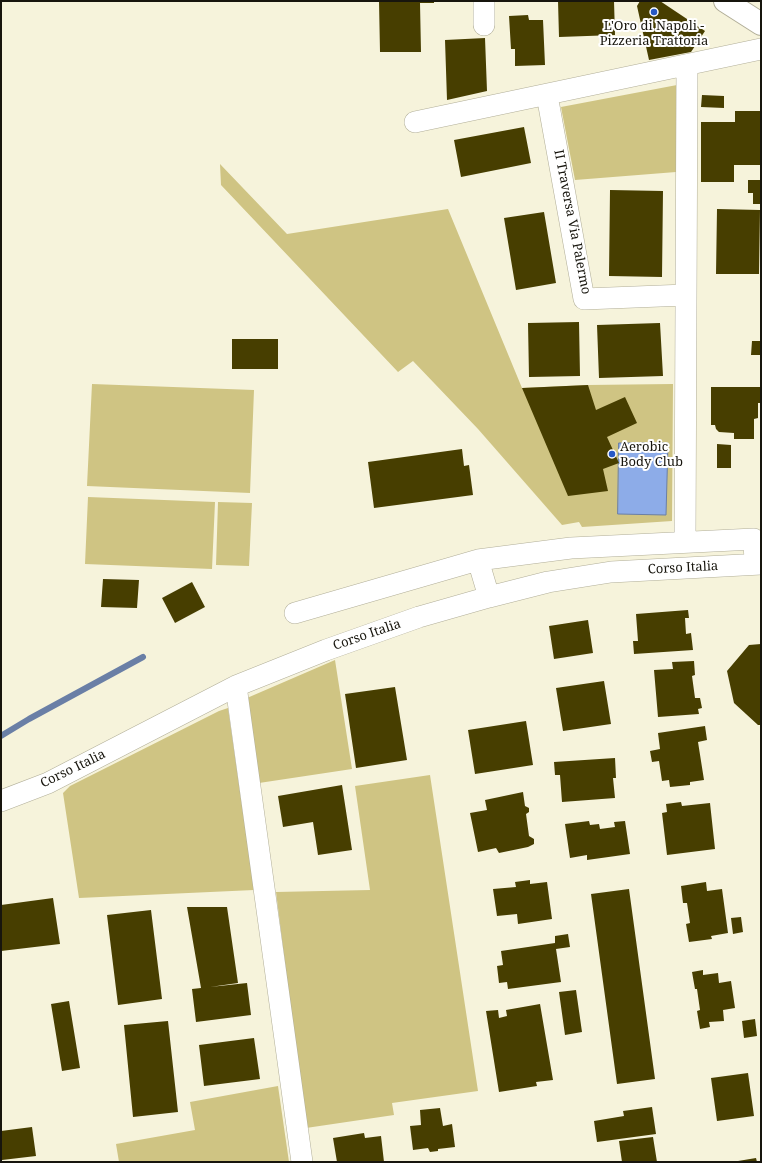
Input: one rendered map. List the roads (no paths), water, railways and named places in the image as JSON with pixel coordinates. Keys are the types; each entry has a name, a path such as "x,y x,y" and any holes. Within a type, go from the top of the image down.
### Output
{"main road":[{"path":"725,1 761,24"}],"street":[{"path":"484,1 484,25"},
{"path":"415,122 761,49"},
{"path":"685,542 687,65"},
{"name":"II Traversa Via Palermo","path":"547,95 584,299 686,295"},
{"path":"295,613 478,560 571,548 758,539 758,564"},
{"path":"478,560 489,597"},
{"name":"Corso Italia","path":"1,801 48,782 236,686 326,650 419,617 548,582 611,572 758,564"},
{"path":"236,686 302,1162"}],"water":[{"path":"619,443 668,443 666,515 618,514"}],"waterway":[{"path":"1,736 29,719 143,657"}],"place":[{"name":"L'Oro di Napoli - Pizzeria Trattoria","path":"654,12"},
{"name":"Aerobic Body Club","path":"612,454"}]}
